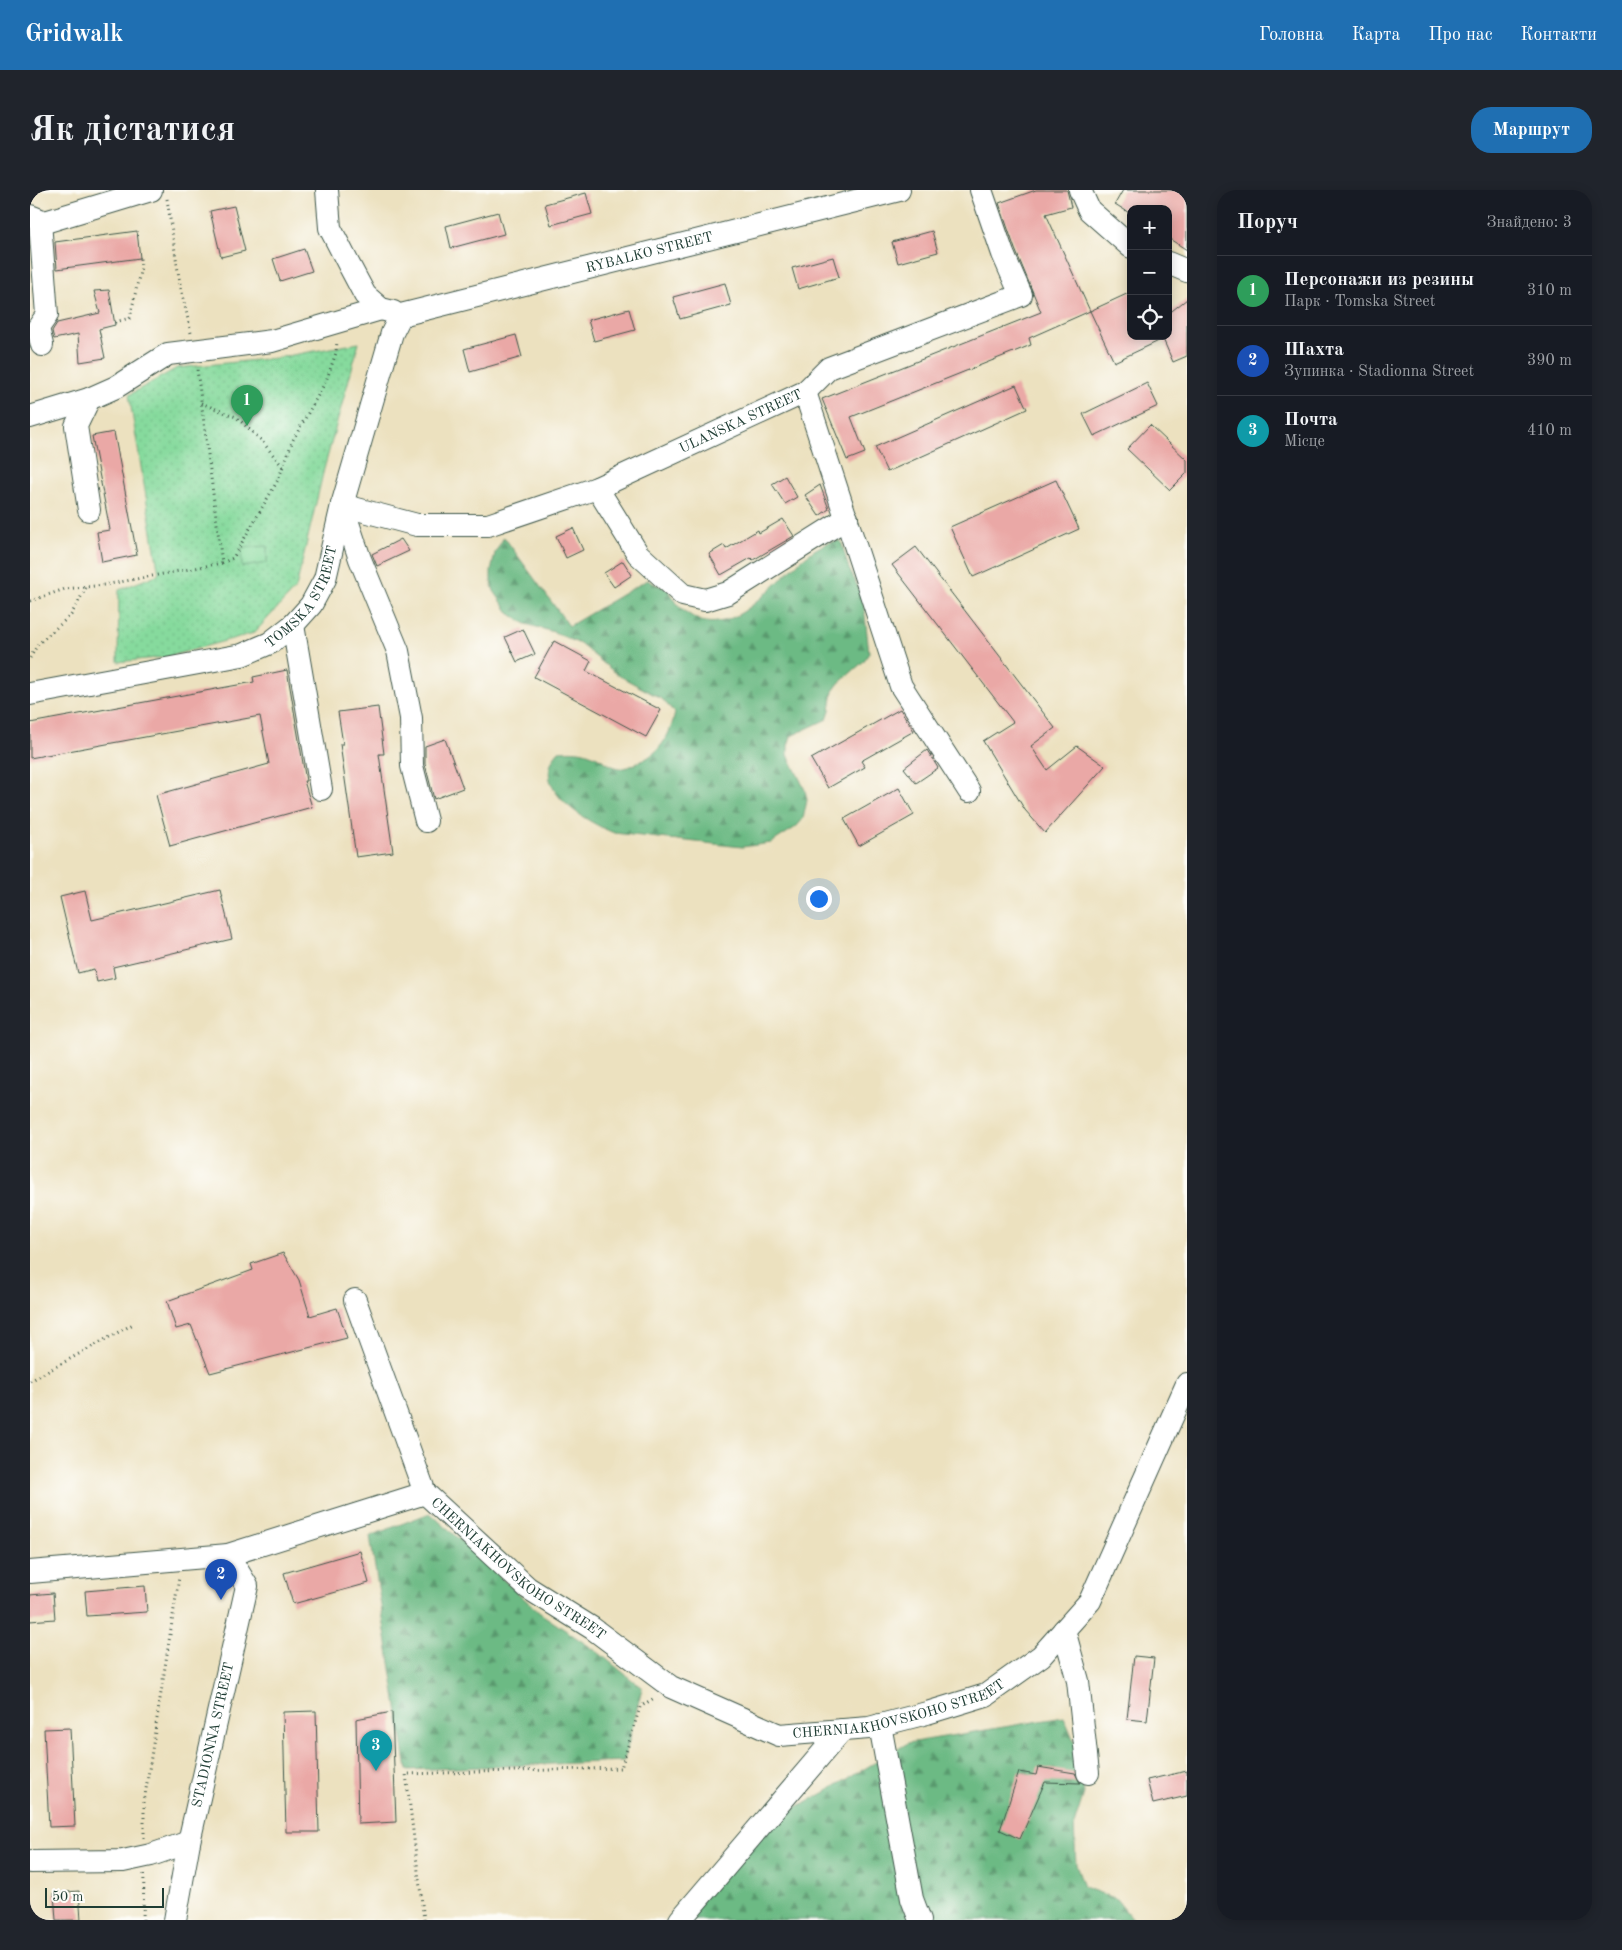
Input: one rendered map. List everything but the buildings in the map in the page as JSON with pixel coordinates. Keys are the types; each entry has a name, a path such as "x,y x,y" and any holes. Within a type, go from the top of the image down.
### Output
{"street":[{"path":"42,345 38,328 47,315 35,218 45,222 151,190"},
{"path":"327,190 330,228 365,295 391,312"},
{"name":"RYBALKO STREET","path":"30,417 89,399 116,387 168,354 272,341 338,321 391,312 899,190"},
{"name":"ULANSKA STREET","path":"342,506 417,525 488,525 597,488 806,392 828,368 1021,295 1003,254 981,190"},
{"path":"1080,190 1089,210 1127,243"},
{"path":"1172,265 1187,271"},
{"name":"TOMSKA STREET","path":"30,694 242,655 270,643 293,624 311,605 324,579 342,506 392,333 391,312"},
{"path":"806,392 901,686 969,791"},
{"path":"89,399 76,426 89,510"},
{"path":"597,488 638,554 682,595 705,600 728,593 847,518"},
{"path":"342,506 360,560 398,651 411,718 412,766 426,821"},
{"path":"293,624 321,789"},
{"path":"30,1572 228,1555 425,1493 355,1300"},
{"name":"CHERNIAKHOVSKOHO STREET","path":"425,1493 528,1588 592,1628 671,1687 779,1735 880,1725 986,1695 1041,1656 1090,1600 1187,1384"},
{"name":"STADIONNA STREET","path":"175,1920 189,1842 247,1586 228,1555"},
{"path":"1064,1630 1078,1681 1088,1773"},
{"path":"880,1725 912,1899 920,1920"},
{"path":"680,1920 842,1730"},
{"path":"30,1862 123,1861 151,1856 189,1842"}],"path":[{"path":"166,190 180,284 194,351 222,563"},
{"path":"115,322 130,318 141,267 140,258"},
{"path":"30,601 65,588 222,563 233,558 278,480 293,440 326,381 336,353 338,321"},
{"path":"201,403 236,417 261,440 283,467"},
{"path":"30,658 38,644 71,615 87,586"},
{"path":"30,1381 135,1323"},
{"path":"144,1841 144,1802 182,1559"},
{"path":"424,1920 406,1774 621,1768 640,1707 671,1687"},
{"path":"143,1920 144,1871"}],"green space":[{"path":"359,343 324,469 296,588 254,633 166,657 118,662 119,590 159,574 129,395 177,368 276,358"},
{"path":"504,537 569,626 647,580 668,590 679,606 694,618 705,622 724,621 742,612 760,599 809,554 825,544 841,541 849,569 863,597 869,653 863,662 839,683 833,691 827,719 791,736 788,745 788,755 805,790 807,800 803,819 796,827 771,843 742,847 614,833 589,820 563,801 554,790 550,777 551,764 559,751 583,752 594,755 615,767 628,767 652,755 658,749 667,737 675,713 662,699 618,675 580,644 554,632 526,624 510,614 494,591 491,582 495,553"},
{"path":"267,546 267,563 242,567 241,548"},
{"path":"430,1513 540,1613 599,1653 642,1688 624,1761 407,1770 370,1536"},
{"path":"1064,1717 1076,1746 1084,1793 1074,1825 1076,1865 1084,1887 1116,1899 1133,1920 684,1920 763,1824 822,1794 908,1743"}],"place":[{"name":"Персонажи из резины","path":"247,426"},
{"name":"Шахта","path":"221,1600"},
{"name":"Почта","path":"376,1771"}]}
